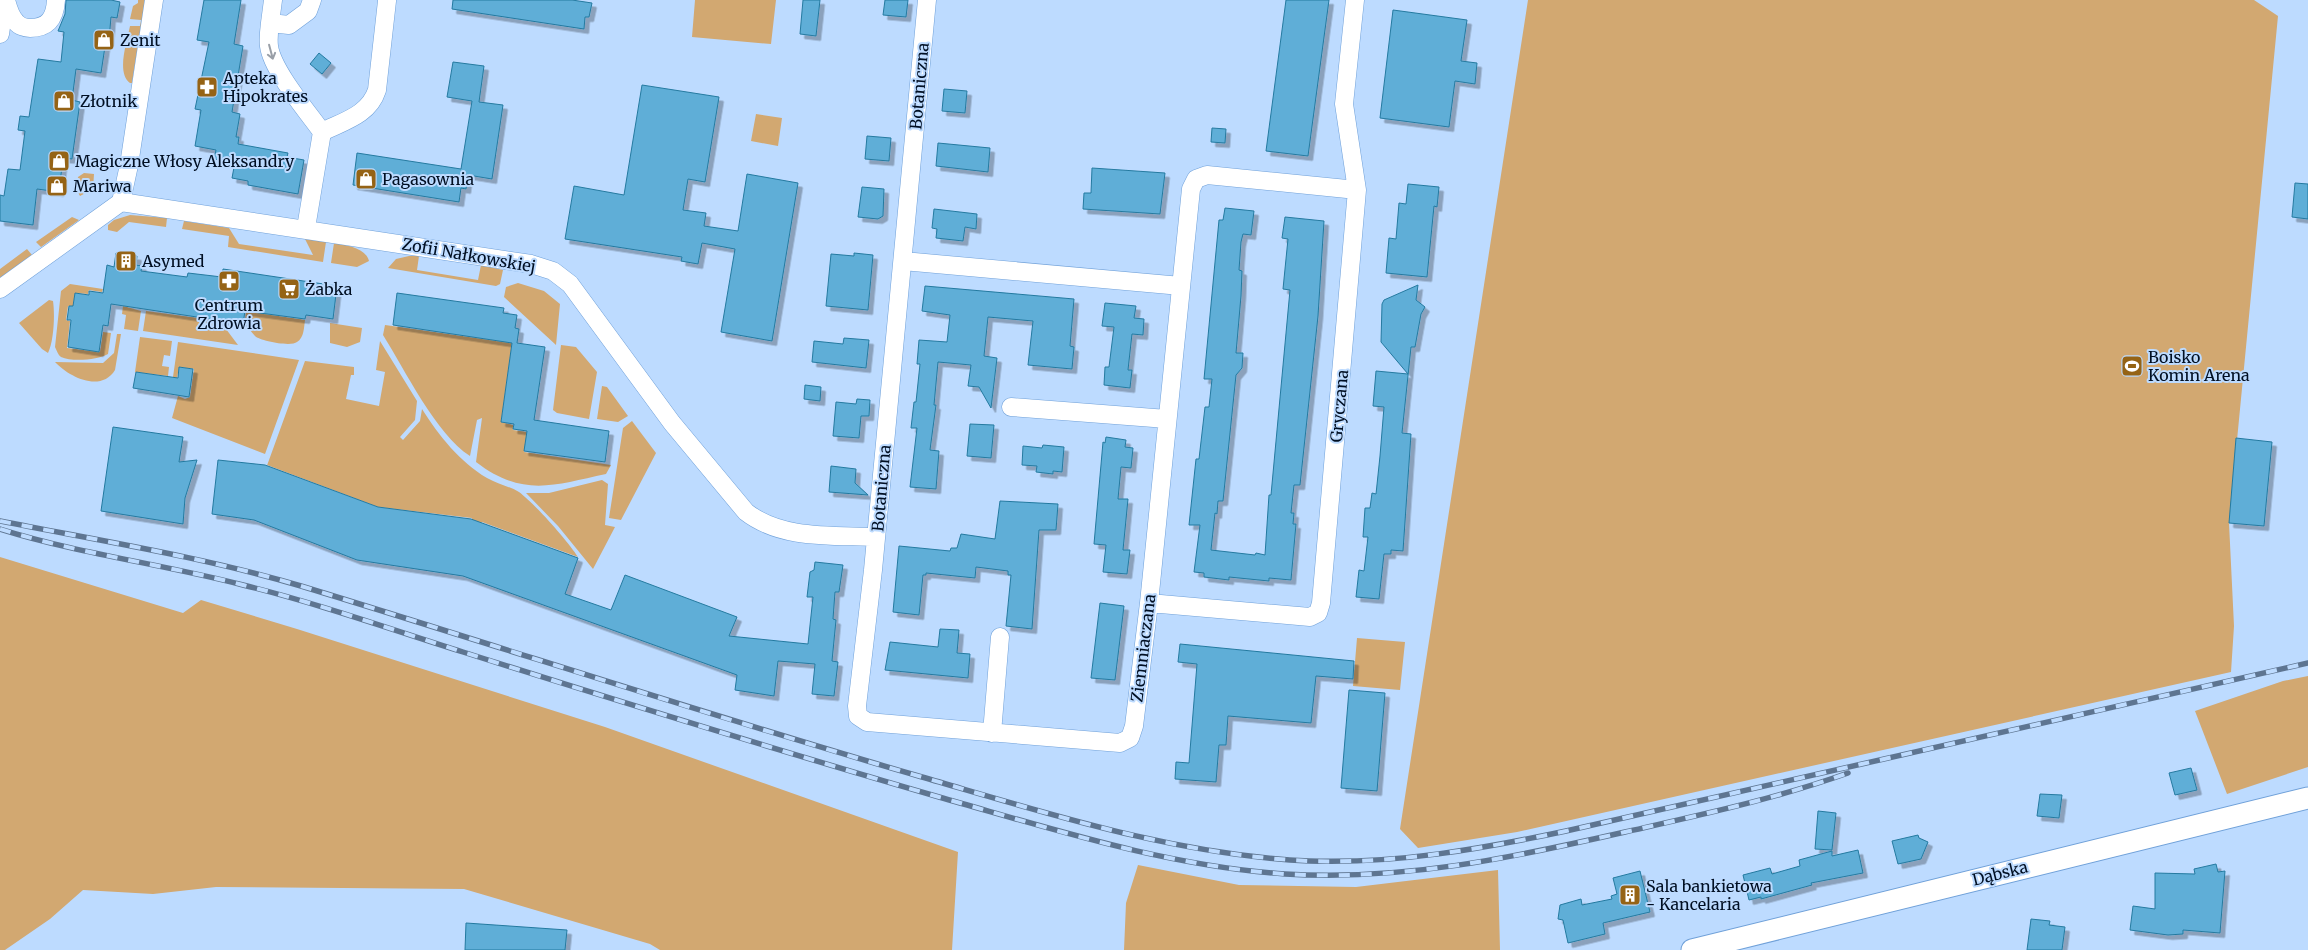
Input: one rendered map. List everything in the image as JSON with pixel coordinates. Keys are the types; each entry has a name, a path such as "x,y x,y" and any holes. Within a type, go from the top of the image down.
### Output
{"street":[{"path":"6,0 12,18 17,24 26,28 38,28 47,25 53,18 56,0"},
{"path":"0,34 6,0"},
{"path":"0,289 121,202 129,164 154,0"},
{"path":"272,0 269,48 275,65 322,132 306,228"},
{"path":"270,23 288,25 308,11 312,0"},
{"name":"Botaniczna","path":"858,716 927,0"},
{"path":"1356,0 1344,104 1357,190"},
{"path":"322,132 367,109 373,102 377,90 387,1"},
{"name":"Ziemniaczana","path":"858,716 867,722 992,733 1120,743 1130,738 1134,726 1149,603 1191,189 1196,179 1206,175 1220,175 1357,190"},
{"name":"Gryczana","path":"1149,603 1310,617 1318,613 1357,190"},
{"name":"Zofii Nałkowskiej","path":"121,202 508,259 553,271 570,284 672,423 746,512 758,521 791,532 876,537"},
{"path":"903,261 1181,286"},
{"path":"1012,407 1167,419"},
{"path":"992,733 1000,637"},
{"name":"Dąbska","path":"1692,950 2308,798"}],"shaded area":[{"path":"138,0 145,0 132,83 130,83 126,78 123,65 130,26 140,26 141,20 130,19 133,6 138,3"},
{"path":"695,0 776,0 771,44 692,37"},
{"path":"1528,0 2254,0 2278,16 2229,523 2234,626 2231,672 1517,832 1418,848 1400,829"},
{"path":"756,114 782,118 778,146 751,141"},
{"path":"84,173 94,174 93,189 80,196 76,189 78,177"},
{"path":"130,215 167,218 166,227 129,222 117,232 108,230 108,225 114,220"},
{"path":"72,217 79,220 41,247 36,242"},
{"path":"184,221 229,228 239,244 313,255 305,239 326,242 323,262 228,247 229,236 182,229"},
{"path":"334,243 360,250 369,261 357,267 331,263"},
{"path":"27,249 32,255 0,278 0,269"},
{"path":"419,256 417,270 478,280 481,265 503,270 500,284 496,286 388,268 396,259"},
{"path":"518,283 544,291 560,304 556,345 504,297 506,287"},
{"path":"70,284 103,289 102,292 89,290 88,294 75,293 73,306 68,306 66,320 70,321 67,348 100,352 103,332 111,333 108,354 98,358 78,360 66,359 58,353 55,347 61,291"},
{"path":"49,300 53,301 54,320 52,342 48,353 42,349 19,323"},
{"path":"123,306 141,311 138,331 124,329 126,315 122,314"},
{"path":"146,311 220,321 238,345 143,331"},
{"path":"246,311 305,320 302,335 297,342 289,344 258,338 245,323"},
{"path":"330,323 362,328 360,342 347,347 330,343"},
{"path":"385,325 512,343 501,422 513,425 513,430 527,432 524,452 611,465 606,474 554,485 524,485 509,481 476,462 482,418 477,420 470,456 457,446 433,417 383,335"},
{"path":"117,334 121,334 115,370 102,381 94,382 76,377 55,362 103,363 114,353"},
{"path":"140,337 172,341 170,356 164,355 162,366 169,367 168,376 135,372"},
{"path":"380,341 417,401 415,420 400,437 403,440 420,421 422,409 459,456 487,478 519,492 550,523 578,557 482,522 476,540 470,537 472,518 378,507 267,465 305,361 354,367 354,375 351,375 346,399 379,406 385,372 376,370"},
{"path":"178,342 299,360 265,454 172,418 178,396 185,399 190,397 194,369 179,367 176,384 172,384"},
{"path":"561,345 576,347 597,372 589,419 557,413 553,410"},
{"path":"602,386 607,387 628,416 618,422 597,419"},
{"path":"632,421 656,453 621,520 609,518 623,428"},
{"path":"602,480 608,484 605,525 615,527 593,569 558,526 526,493 549,493"},
{"path":"0,557 183,613 201,600 297,629 605,727 958,852 952,950 660,950 650,944 464,889 216,887 153,894 83,890 50,919 5,950 0,950"},
{"path":"1357,638 1405,642 1400,690 1353,686"},
{"path":"2308,676 2308,767 2227,794 2195,711 2283,681"},
{"path":"1138,865 1239,885 1356,887 1498,870 1500,950 1124,950 1126,903"}],"building":[{"path":"66,0 111,0 120,2 117,18 111,17 109,40 106,40 101,73 76,69 72,100 80,102 72,159 63,158 59,192 37,189 33,225 0,221 0,195 4,196 8,169 20,170 25,131 18,130 20,116 29,117 38,59 61,62 64,32 58,31 65,14"},
{"path":"204,0 241,0 234,44 243,46 232,112 240,114 236,137 239,137 238,144 288,153 287,157 304,160 298,194 248,185 248,181 232,178 235,162 214,159 216,150 195,146 201,110 195,109 209,42 197,40"},
{"path":"453,0 572,0 592,3 589,17 585,17 584,29 452,9"},
{"path":"803,0 820,0 816,36 800,34"},
{"path":"885,0 908,0 906,17 883,15"},
{"path":"1286,0 1329,0 1308,156 1266,151"},
{"path":"1393,10 1467,20 1461,61 1477,63 1475,84 1455,81 1449,127 1380,118"},
{"path":"319,53 331,63 322,74 310,64"},
{"path":"453,62 484,66 479,102 503,105 492,179 468,175 466,189 461,188 459,202 353,185 357,153 461,169 472,101 447,97"},
{"path":"642,85 719,97 705,182 688,179 683,210 706,213 704,226 738,231 747,174 798,183 772,341 721,332 735,249 702,243 698,264 681,261 682,257 565,239 574,186 624,195"},
{"path":"944,89 967,91 965,113 942,111"},
{"path":"1212,128 1226,129 1225,143 1211,142"},
{"path":"867,136 891,138 889,161 865,159"},
{"path":"938,143 990,148 988,172 936,166"},
{"path":"1092,168 1165,173 1160,214 1083,209 1084,193 1091,193"},
{"path":"2295,183 2308,184 2308,219 2292,217"},
{"path":"1408,184 1439,187 1437,207 1434,206 1427,277 1386,273 1389,238 1396,239 1399,203 1406,204"},
{"path":"862,187 884,189 883,216 878,219 858,217"},
{"path":"1225,208 1254,211 1251,235 1243,234 1241,242 1239,270 1242,271 1241,296 1236,353 1243,353 1242,368 1236,375 1223,501 1218,501 1217,514 1215,513 1211,550 1265,555 1269,495 1271,495 1290,290 1283,289 1288,239 1282,238 1285,217 1324,221 1318,316 1300,485 1294,485 1291,513 1294,513 1293,524 1296,524 1291,580 1269,578 1269,581 1229,577 1229,580 1204,577 1204,573 1194,572 1200,525 1189,525 1196,459 1199,459 1205,407 1209,407 1212,379 1204,379 1219,220 1223,220"},
{"path":"934,209 977,214 976,229 965,227 963,241 936,238 937,229 932,228"},
{"path":"116,253 137,256 136,265 142,266 141,271 187,277 188,273 222,277 223,269 337,286 333,319 306,315 305,319 245,311 243,324 111,304 108,326 103,325 99,352 68,347 71,320 67,320 69,306 73,306 75,293 89,295 89,291 103,293 107,265 114,267"},
{"path":"854,253 873,255 868,310 826,306 831,254 854,256"},
{"path":"1418,285 1416,300 1425,307 1421,314 1415,347 1411,347 1402,433 1411,434 1403,551 1391,550 1391,554 1384,554 1379,599 1356,597 1359,570 1364,571 1368,537 1363,537 1365,508 1370,508 1372,493 1376,494 1380,456 1384,407 1373,406 1376,371 1408,374 1381,342 1382,304 1384,300"},
{"path":"925,286 1074,299 1070,346 1074,347 1072,369 1028,365 1033,321 988,317 984,356 997,358 991,408 979,387 968,386 971,365 938,362 934,405 936,405 930,450 939,451 936,489 910,487 917,428 911,428 920,364 917,364 919,340 947,342 950,315 922,311"},
{"path":"397,293 504,308 503,313 517,315 515,328 519,329 517,343 545,347 534,420 609,431 605,462 524,451 527,431 513,429 514,424 501,422 512,343 393,325"},
{"path":"1105,303 1136,306 1134,318 1144,319 1143,335 1132,334 1128,370 1132,370 1130,388 1104,385 1105,367 1109,367 1114,327 1102,326"},
{"path":"844,338 869,340 866,368 812,362 814,341 843,344"},
{"path":"179,367 193,369 189,397 133,388 136,372 178,378"},
{"path":"805,385 821,387 820,401 804,399"},
{"path":"857,399 870,400 869,416 861,416 859,438 833,436 836,402 856,404"},
{"path":"970,424 994,425 991,458 967,456"},
{"path":"113,427 183,437 179,462 197,460 185,498 183,524 101,511"},
{"path":"1106,437 1126,440 1125,447 1133,448 1131,468 1121,467 1118,499 1128,499 1123,550 1130,550 1127,574 1103,572 1106,545 1094,544 1103,442 1105,443"},
{"path":"2236,438 2272,442 2264,526 2229,523"},
{"path":"1043,445 1064,447 1062,472 1053,471 1053,474 1036,472 1037,466 1022,465 1023,446 1042,448"},
{"path":"218,460 265,465 378,507 471,519 578,558 565,594 611,610 625,575 737,617 729,636 808,644 813,597 807,597 810,572 814,570 815,562 843,565 839,592 835,592 833,619 836,620 832,661 838,662 834,696 812,694 815,664 778,661 774,696 735,690 737,675 463,576 357,560 254,520 212,514"},
{"path":"831,466 856,469 855,483 868,495 829,492"},
{"path":"1000,501 1058,504 1056,530 1039,530 1032,629 1006,626 1011,575 1008,575 1008,571 976,567 975,578 926,573 926,575 923,575 919,615 893,612 899,546 950,551 951,548 957,548 961,534 995,539"},
{"path":"1100,603 1124,606 1115,680 1091,678"},
{"path":"940,629 959,630 957,653 970,654 968,678 885,670 890,642 938,647"},
{"path":"1180,644 1354,661 1353,679 1316,676 1311,723 1228,716 1226,745 1219,745 1216,782 1175,779 1176,762 1189,763 1197,664 1178,662"},
{"path":"1349,690 1385,693 1377,791 1341,788"},
{"path":"2191,768 2197,790 2175,795 2169,773"},
{"path":"2040,794 2062,795 2059,818 2037,816"},
{"path":"1818,811 1836,813 1832,850 1815,849"},
{"path":"1918,835 1919,838 1928,842 1921,859 1898,864 1892,841"},
{"path":"1858,850 1863,873 1811,883 1812,885 1761,899 1761,897 1749,900 1743,875 1770,868 1772,874 1800,866 1799,860 1832,851 1832,856"},
{"path":"2216,864 2218,872 2225,871 2220,933 2183,930 2183,934 2168,935 2130,930 2133,906 2155,909 2155,873 2195,874 2194,869"},
{"path":"1640,871 1650,912 1603,923 1605,934 1568,943 1563,920 1558,919 1560,905 1581,899 1582,905 1612,899 1611,896 1617,894 1613,878"},
{"path":"2031,919 2050,921 2049,925 2065,927 2062,950 2027,950"},
{"path":"466,923 567,930 565,950 465,950"}],"railway":[{"path":"0,521 227,566 301,586 766,731 1114,831 1210,851 1309,861 1407,858 1534,838 2308,663"},
{"path":"0,529 60,545 271,592 760,744 939,797 1153,855 1241,870 1285,874 1372,874 1414,871 1498,859 1709,813 1793,791 1848,773"}],"place":[{"name":"Zenit","path":"104,40"},
{"name":"Apteka Hipokrates","path":"207,87"},
{"name":"Złotnik","path":"64,101"},
{"name":"Magiczne Włosy Aleksandry","path":"59,161"},
{"name":"Pagasownia","path":"366,179"},
{"name":"Mariwa","path":"57,186"},
{"name":"Asymed","path":"126,261"},
{"name":"Centrum Zdrowia","path":"229,281"},
{"name":"Żabka","path":"289,289"},
{"name":"Boisko Komin Arena","path":"2132,366"},
{"name":"Sala bankietowa - Kancelaria","path":"1630,895"}]}
